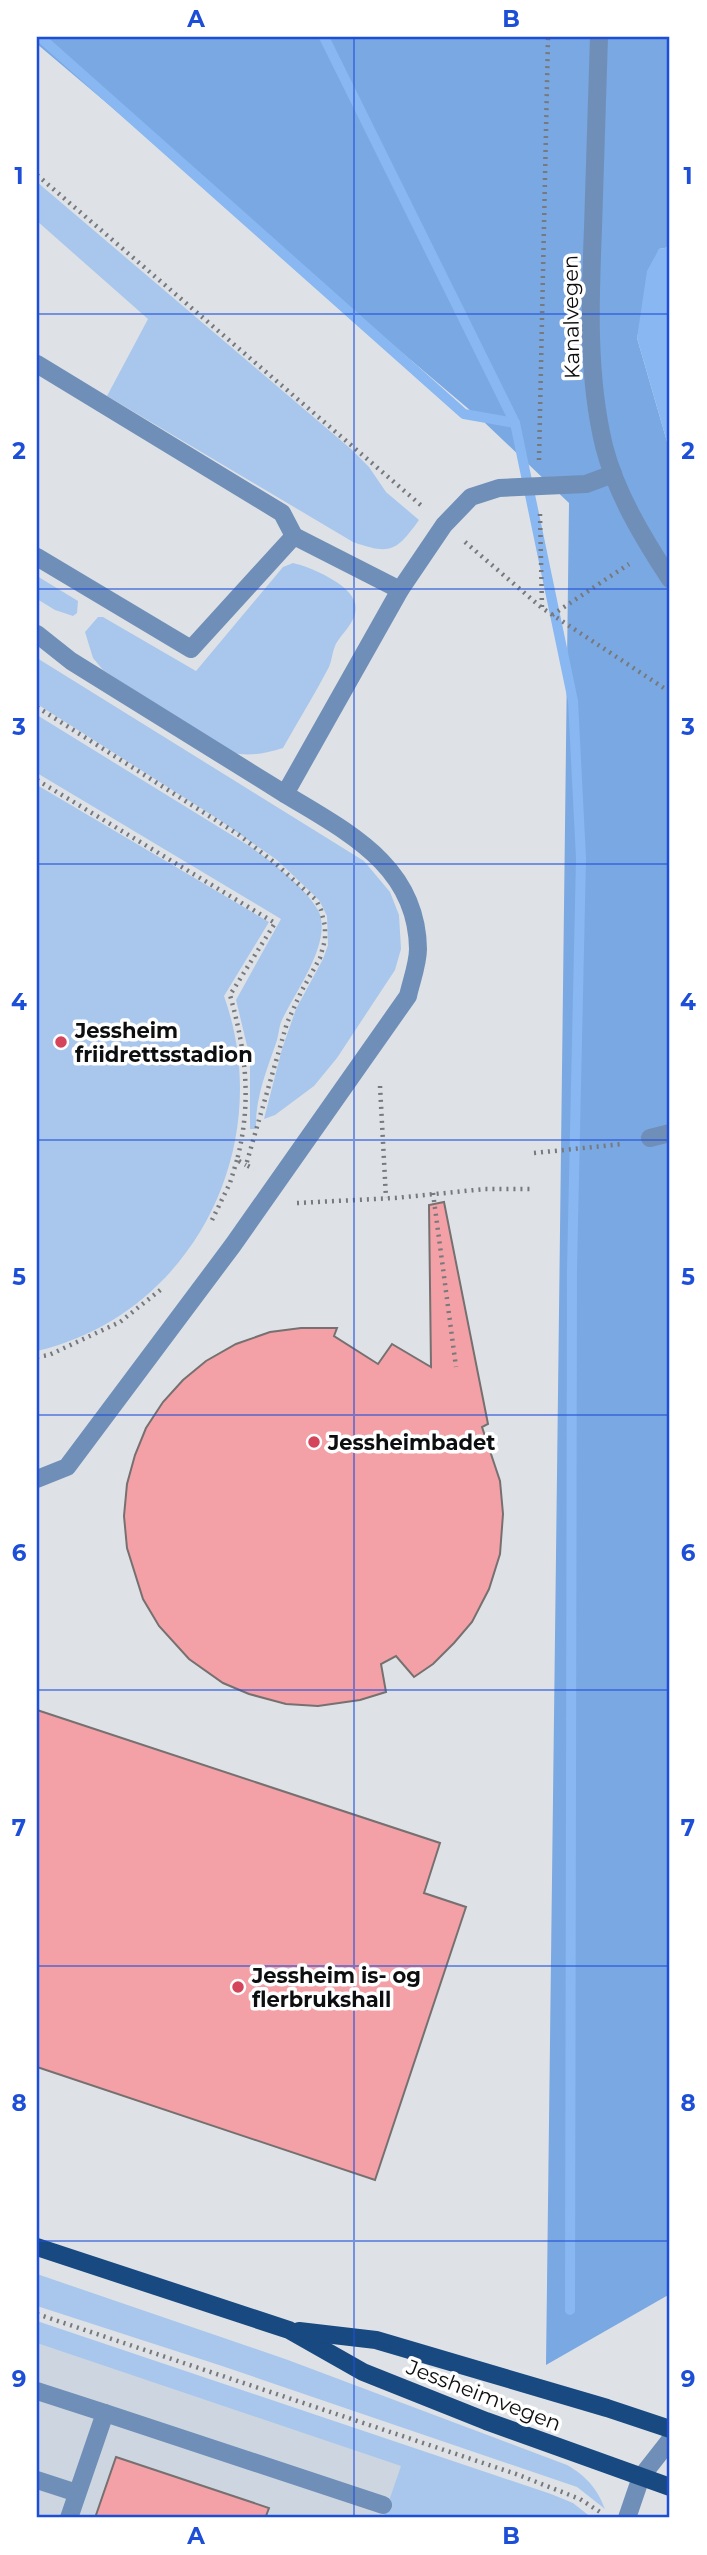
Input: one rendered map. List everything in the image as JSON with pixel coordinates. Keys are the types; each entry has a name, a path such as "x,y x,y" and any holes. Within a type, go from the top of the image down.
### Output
{"main road":[{"name":"Jessheimvegen","path":"37,2246 289,2330 363,2372 486,2421 670,2487"},
{"name":"Jessheimvegen","path":"289,2330 376,2340 670,2429"}],"street":[{"name":"Kanalvegen","path":"599,37 590,324 597,404 604,446 613,474 651,550 670,579"},
{"path":"37,364 282,513 294,536 400,590"},
{"path":"285,794 400,590 444,525 471,497 499,488 586,484 613,474"},
{"path":"37,556 191,649 294,536"},
{"path":"37,634 71,662 360,840 390,870 412,908 418,950 408,996 233,1244 67,1467 37,1479"},
{"path":"650,1138 670,1133"},
{"path":"37,2391 383,2505"},
{"path":"69,2518 105,2413"},
{"path":"626,2518 640,2477 670,2440"},
{"path":"37,2480 77,2493"}],"path":[{"path":"542,608 539,488 548,37"},
{"path":"37,175 542,608 670,692"},
{"path":"552,615 651,550"},
{"path":"37,707 239,835 316,900 321,910 325,940 320,958 287,1023 246,1165"},
{"path":"37,780 275,923 230,995 242,1037 247,1092 246,1117 230,1182 211,1224"},
{"path":"377,1040 386,1198"},
{"path":"534,1153 612,1146 650,1138"},
{"path":"237,1160 276,1181"},
{"path":"259,1205 485,1189 533,1189"},
{"path":"433,1193 456,1367"},
{"path":"37,1357 49,1355 120,1322 164,1287 171,1278"},
{"path":"37,2314 516,2474 580,2499 609,2518"}],"shaded area":[{"path":"37,37 670,37 670,247 659,249 637,338 670,452 670,2294 546,2365 569,503 484,422 37,44"},
{"path":"37,182 351,449 369,467 386,492 419,520 404,539 391,548 384,549 353,542 107,396 148,319 37,221"},
{"path":"670,247 670,452 637,338 647,271 659,249"},
{"path":"293,563 319,572 338,583 352,596 356,609 352,621 335,646 329,667 283,748 257,754 231,753 103,670 93,658 85,632 98,617 103,617 196,671 283,567"},
{"path":"37,576 78,601 77,613 73,616 55,610 37,599"},
{"path":"37,658 364,861 390,892 399,915 401,949 395,970 337,1058 314,1086 275,1115 264,1119 282,1049 296,1009 328,945 327,916 319,900 277,860 221,821 37,704"},
{"path":"37,715 251,847 297,884 318,910 322,922 317,951 281,1022 260,1095 256,1129 250,1129 250,1058 236,1000 281,919 37,773"},
{"path":"37,785 269,922 224,996 238,1053 239,1109 230,1164 209,1216 179,1262 140,1301 92,1331 37,1351"},
{"path":"37,2274 288,2360 567,2465 590,2483 605,2509 577,2487 37,2306"},
{"path":"37,2321 551,2494 573,2503 592,2518 383,2518 401,2466 37,2343"},
{"path":"37,2338 580,2518 37,2518"}],"building":[{"name":"Jessheimbadet","path":"444,1202 488,1424 482,1427 500,1481 503,1514 500,1554 489,1589 472,1622 433,1664 414,1677 396,1656 381,1664 386,1692 360,1700 318,1706 286,1704 249,1694 223,1683 189,1659 159,1626 143,1599 127,1548 124,1516 127,1484 146,1428 163,1402 183,1380 206,1361 236,1344 270,1332 301,1328 337,1328 334,1336 378,1364 392,1344 431,1367 429,1205"},
{"name":"Jessheim is- og flerbrukshall","path":"37,1710 440,1843 424,1893 466,1907 375,2180 37,2067"},
{"path":"116,2457 269,2508 266,2516 274,2518 95,2518"}],"waterway":[{"path":"40,37 464,414 515,423"},
{"path":"324,37 515,423 573,701 581,858 572,1269 570,2310"}],"place":[{"name":"Jessheim friidrettsstadion","path":"61,1042"},
{"name":"Jessheimbadet","path":"314,1442"},
{"name":"Jessheim is- og flerbrukshall","path":"238,1987"}]}
